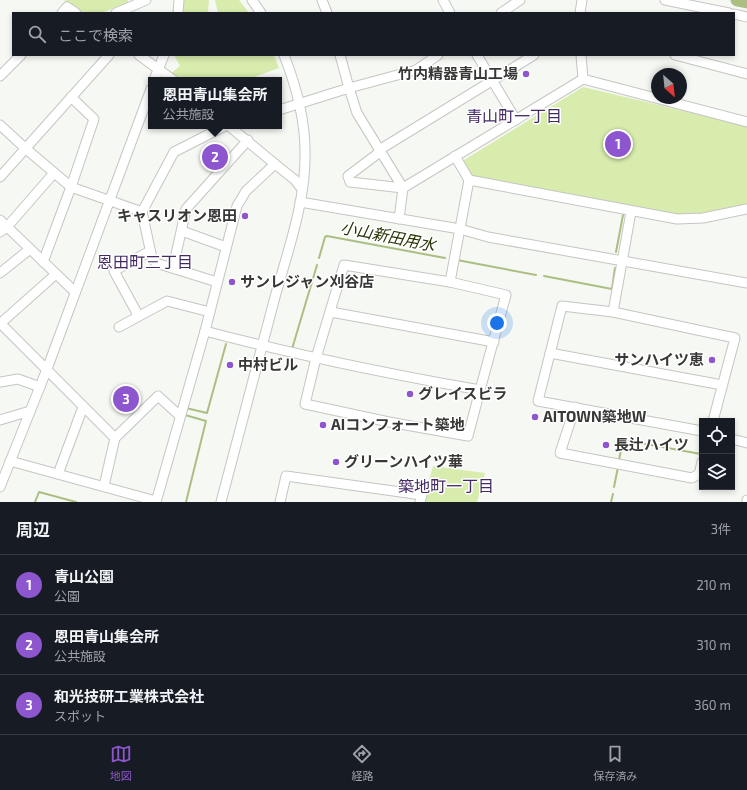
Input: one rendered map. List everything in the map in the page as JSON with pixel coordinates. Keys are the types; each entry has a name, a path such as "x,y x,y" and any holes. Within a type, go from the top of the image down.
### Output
{"street":[{"path":"118,12 146,0"},
{"path":"178,12 179,0"},
{"path":"252,0 260,12"},
{"path":"323,0 327,12"},
{"path":"443,0 447,12"},
{"path":"502,12 520,0"},
{"path":"580,12 582,0"},
{"path":"665,0 724,12"},
{"path":"63,12 67,7 74,12"},
{"path":"735,14 747,17"},
{"path":"2,71 20,56"},
{"path":"0,177 24,148 108,56"},
{"path":"141,56 170,77"},
{"path":"155,77 164,56"},
{"path":"221,502 300,202 302,189 305,158 300,104 295,84 284,56"},
{"path":"340,56 357,113 403,188 399,218"},
{"path":"282,109 349,88 416,70 437,56"},
{"path":"478,56 516,120"},
{"path":"532,56 492,79 380,151 348,176 350,182 403,188 584,79 747,122"},
{"path":"581,56 584,79"},
{"path":"679,56 747,74"},
{"path":"43,262 94,119 70,97"},
{"path":"0,487 2,478 47,370 148,97"},
{"path":"0,125 24,148 71,187 142,212"},
{"path":"217,282 156,263 152,258 150,251 142,212 174,152 218,129"},
{"path":"233,129 295,180 302,189"},
{"path":"173,268 186,209 248,140"},
{"path":"450,282 469,180 455,156"},
{"path":"10,461 156,501 205,331 237,206 246,191 275,164"},
{"path":"54,173 2,226 30,248 75,292"},
{"path":"469,180 631,212 677,219 697,218 747,209"},
{"path":"300,202 460,229 488,237 747,283"},
{"path":"613,312 631,212"},
{"path":"182,231 226,248"},
{"path":"0,273 30,248"},
{"path":"138,315 114,271 150,251"},
{"path":"344,265 450,282 506,295 468,436 389,422 305,404 316,358 331,312 344,265"},
{"path":"56,274 1,325 115,438"},
{"path":"119,327 167,300 210,312"},
{"path":"699,430 538,401 562,306 613,312 735,338 714,418"},
{"path":"331,312 494,342"},
{"path":"205,331 262,346 388,374 480,390"},
{"path":"550,353 722,385"},
{"path":"0,382 18,379 40,387"},
{"path":"104,486 115,438 158,396 180,416"},
{"path":"58,474 83,407"},
{"path":"575,407 560,453 692,478 698,474 699,471"},
{"path":"0,420 30,411"},
{"path":"735,440 747,443"},
{"path":"280,502 286,476 422,495 420,502"}],"green space":[{"path":"64,0 128,0 128,2 104,12 82,12"},
{"path":"181,0 209,0 208,12 181,12"},
{"path":"215,0 239,0 248,12 218,12"},
{"path":"175,56 274,56 279,68 254,77 174,77 170,74 180,66"},
{"path":"583,87 747,126 747,206 704,215 670,215 470,178 462,164 464,160"},
{"path":"433,466 485,473 477,502 423,502"}],"waterway":[{"path":"737,0 747,2"},
{"name":"小山新田用水","path":"616,252 623,215"},
{"name":"小山新田用水","path":"319,258 325,237 327,236 445,258"},
{"name":"小山新田用水","path":"457,260 536,275"},
{"name":"小山新田用水","path":"292,349 317,265"},
{"name":"小山新田用水","path":"544,276 612,289 615,268"},
{"name":"小山新田用水","path":"186,408 207,413 226,344"},
{"name":"小山新田用水","path":"185,415 206,421 186,502"},
{"path":"619,460 623,440 699,454"},
{"path":"614,487 618,467"},
{"name":"小山新田用水","path":"35,502 39,492 76,502"},
{"path":"611,502 613,494"}],"place":[{"name":"竹内精器青山工場","path":"526,74"},
{"name":"青山公園","path":"618,144"},
{"name":"恩田青山集会所","path":"215,157"},
{"name":"キャスリオン恩田","path":"245,216"},
{"name":"サンレジャン刈谷店","path":"232,282"},
{"name":"サンハイツ恵","path":"712,360"},
{"name":"中村ビル","path":"230,365"},
{"name":"グレイスビラ","path":"410,394"},
{"name":"和光技研工業株式会社","path":"126,399"},
{"name":"AITOWN築地W","path":"535,417"},
{"name":"AIコンフォート築地","path":"323,425"},
{"name":"長辻ハイツ","path":"606,445"},
{"name":"グリーンハイツ華","path":"336,462"}],"district":[{"name":"青山町一丁目","path":"514,116"},
{"name":"恩田町三丁目","path":"145,262"},
{"name":"築地町一丁目","path":"446,486"}]}
